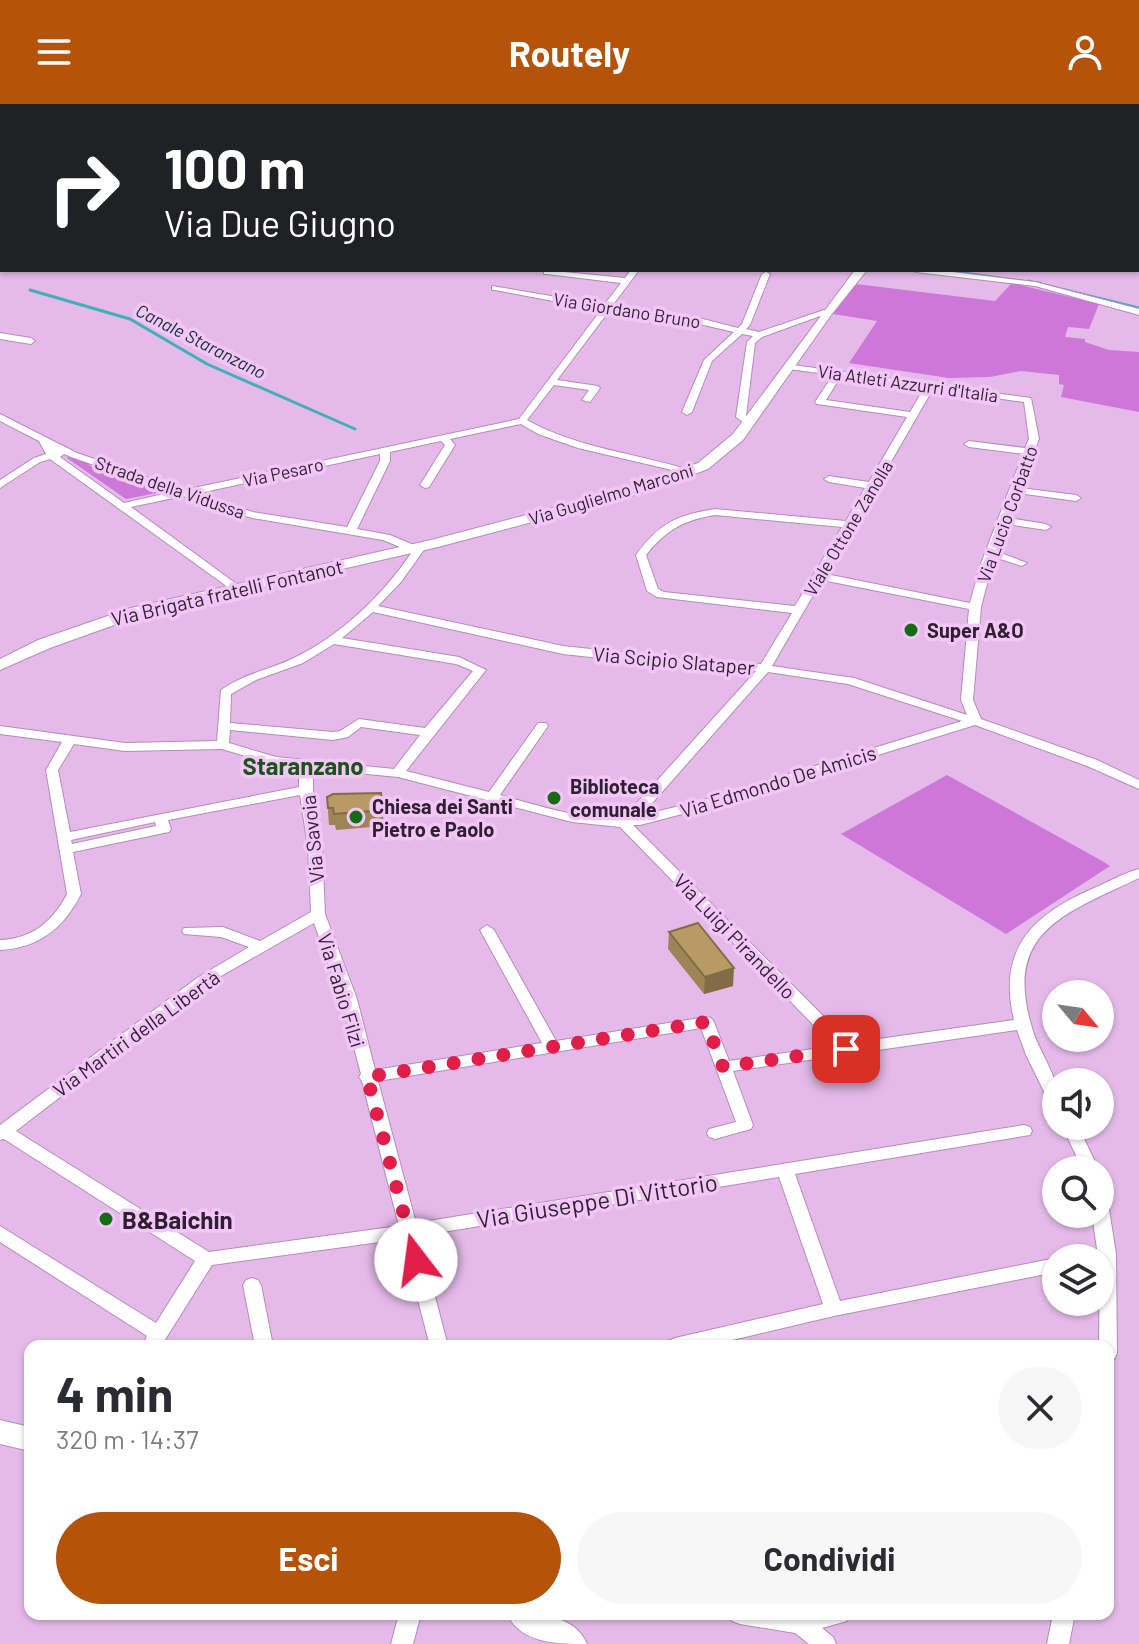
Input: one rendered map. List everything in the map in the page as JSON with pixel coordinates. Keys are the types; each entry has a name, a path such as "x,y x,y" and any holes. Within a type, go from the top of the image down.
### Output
{"street":[{"path":"538,281 547,272"},
{"path":"556,272 627,281"},
{"path":"634,272 522,421 582,448 659,462 685,472"},
{"name":"Via Guglielmo Marconi","path":"417,548 641,489 703,466 738,437 859,272"},
{"path":"933,272 1035,284 1139,312"},
{"path":"687,412 708,360 731,340 737,329 746,325 766,274"},
{"name":"Via Giordano Bruno","path":"495,288 759,335"},
{"path":"748,421 741,417 751,342 759,335 827,312"},
{"path":"0,336 31,341"},
{"name":"Via Atleti Azzurri d'Italia","path":"789,366 1028,400"},
{"path":"839,373 820,402 913,415"},
{"path":"553,382 595,388 587,400"},
{"name":"Viale Ottone Zanolla","path":"640,821 640,808 765,668 930,386"},
{"name":"Via Lucio Corbatto","path":"976,721 967,700 975,607 990,552 1034,439 1028,400"},
{"name":"Strada della Vidussa","path":"0,417 68,451 252,515 351,530 417,548"},
{"name":"Via Pesaro","path":"123,506 522,421"},
{"path":"425,485 450,445 443,438"},
{"path":"44,441 52,456 236,588"},
{"path":"969,444 1030,452"},
{"path":"351,530 387,456 385,450"},
{"path":"0,485 37,460 68,451"},
{"path":"829,479 873,486"},
{"path":"1015,490 1076,498"},
{"path":"799,610 661,595 653,591 641,555 673,521 693,515 715,512 850,525"},
{"path":"1002,520 1046,527"},
{"path":"223,745 225,693 235,685 296,662 330,640 370,608 417,548"},
{"name":"Via Brigata fratelli Fontanot","path":"0,665 89,626 137,611 417,548"},
{"path":"990,552 1022,563"},
{"path":"819,576 975,607"},
{"name":"Via Scipio Slataper","path":"370,608 563,650 765,668 850,681 976,721"},
{"path":"330,640 478,667 480,670 398,773"},
{"path":"946,710 967,700"},
{"path":"976,721 1092,763 1139,785"},
{"name":"Via Edmondo De Amicis","path":"0,730 125,747 223,745 275,761 398,773 572,818 624,823 640,821 976,721"},
{"path":"225,726 333,736 344,734 359,723 428,732"},
{"path":"493,796 542,726"},
{"path":"0,945 13,945 41,936 68,908 74,894 52,770 70,740"},
{"name":"Via Savoia","path":"312,766 306,777 306,790 315,847 318,914"},
{"path":"65,843 160,817 306,790"},
{"name":"Via Luigi Pirandello","path":"624,823 846,1049"},
{"path":"1042,1075 1017,1008 1018,975 1026,943 1038,927 1053,915 1139,873"},
{"name":"Via Martiri della Libertà","path":"2,1132 202,981 318,914"},
{"name":"Via Fabio Filzi","path":"318,914 349,999 437,1340"},
{"path":"487,930 552,1048"},
{"path":"189,931 223,932 262,947"},
{"path":"367,1077 706,1022 745,1125 715,1133"},
{"path":"723,1067 1021,1024"},
{"name":"Via Giuseppe Di Vittorio","path":"206,1259 409,1231 1024,1131"},
{"path":"0,1233 155,1340 206,1259 2,1132"},
{"path":"785,1170 834,1309"},
{"path":"701,1340 834,1309 1042,1268"},
{"path":"252,1285 263,1340"},
{"path":"1104,1316 1107,1340"},
{"path":"0,1432 24,1438"},
{"path":"402,1644 408,1620"},
{"path":"535,1620 572,1644"},
{"path":"776,1620 800,1624 816,1620"},
{"path":"1058,1644 1063,1620"},
{"path":"800,1624 825,1644"}],"shaded area":[{"path":"1012,283 1099,304 1089,329 1068,327 1065,337 1085,339 1085,342 1109,350 1139,352 1139,412 1061,397 1064,385 1059,384 1059,375 1021,371 990,377 949,378 849,363 877,321 833,314 856,284 995,301"},
{"path":"70,456 167,491 126,499 67,458"},
{"path":"947,775 1110,866 1006,934 841,834"}],"building":[{"path":"381,793 383,810 334,814 333,808 328,808 327,797 333,794"},
{"path":"698,923 734,968 705,977 669,932"}],"waterway":[{"path":"959,272 1030,282"},
{"path":"1030,282 1041,283"},
{"path":"1030,282 1139,308"},
{"name":"Canale Staranzano","path":"30,290 130,319 207,364 355,429"}],"place":[{"name":"Super A&O","path":"911,630"},
{"name":"Biblioteca comunale","path":"554,798"},
{"name":"Chiesa dei Santi Pietro e Paolo","path":"356,817"},
{"name":"B&Baichin","path":"106,1219"}],"district":[{"name":"Staranzano","path":"303,765"}],"route":[{"path":"416,1260 367,1077 706,1022 723,1067 846,1049"}]}
